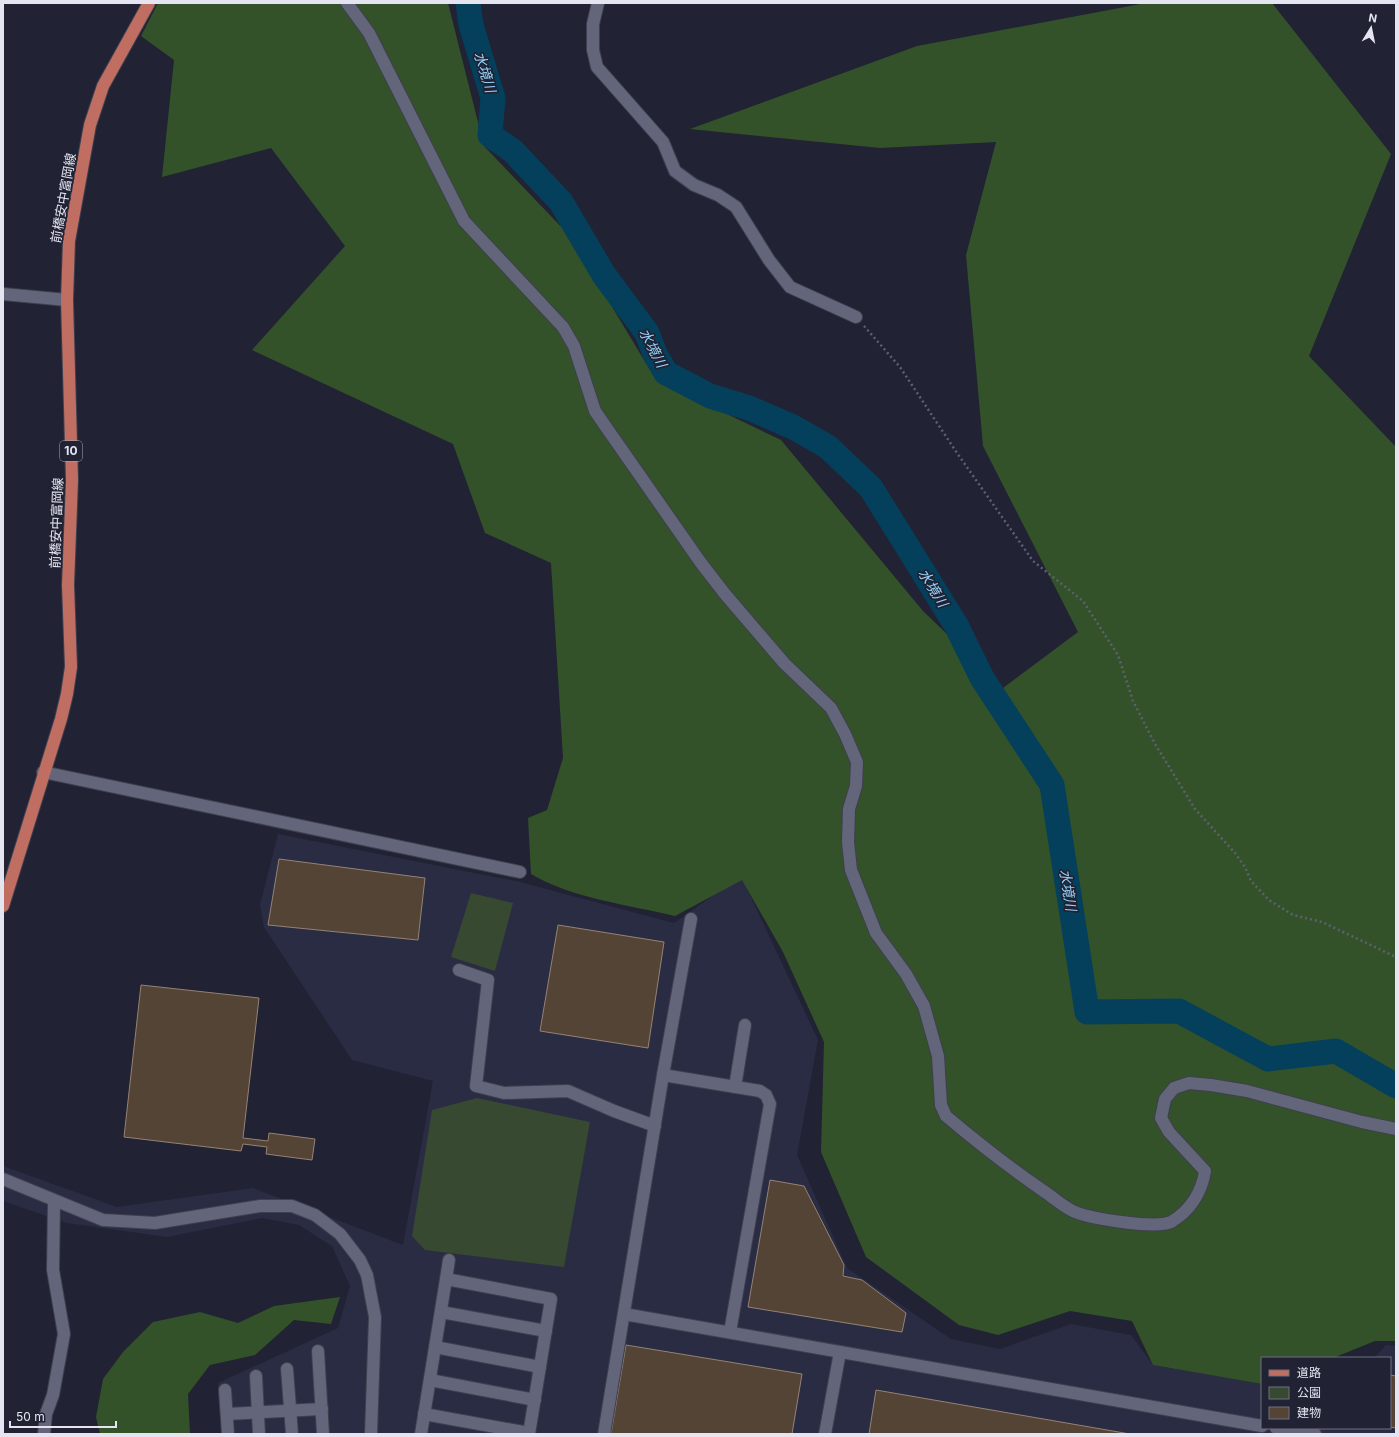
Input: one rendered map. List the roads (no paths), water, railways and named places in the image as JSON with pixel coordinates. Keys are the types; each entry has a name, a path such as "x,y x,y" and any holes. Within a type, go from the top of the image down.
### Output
{"main road":[{"name":"前橋安中富岡線","path":"3,906 43,772 61,719 71,667 68,585 72,480 67,300 69,240 90,125 103,86 148,3"}],"street":[{"path":"346,3 368,33 464,221 563,327 574,346 595,411 720,588 784,663 831,708 858,762 856,786 849,810 848,842 851,870 876,933 906,974 924,1006 938,1056 941,1105 946,1116 1006,1165 1074,1212 1107,1220 1153,1224 1170,1222 1182,1213 1198,1197 1203,1184 1205,1171 1169,1132 1161,1118 1165,1099 1174,1088 1189,1083 1247,1091 1362,1122 1396,1129"},
{"path":"598,3 593,24 593,43 596,67 663,142 674,171 694,185 718,195 736,207 769,260 790,287 856,317"},
{"path":"3,294 67,300"},
{"path":"43,772 520,872"},
{"path":"604,1434 663,1075 691,919"},
{"path":"459,970 488,980 476,1086 504,1093 568,1091 614,1111 655,1126"},
{"path":"735,1087 745,1025"},
{"path":"663,1075 760,1091 766,1095 770,1104 730,1332"},
{"path":"3,1179 103,1220 155,1223 260,1206 292,1206 315,1215 340,1234 360,1260 367,1275 375,1317 371,1434"},
{"path":"44,1434 46,1414 53,1395 64,1334 53,1270 54,1201"},
{"path":"421,1434 449,1260"},
{"path":"424,1414 529,1434 535,1400 551,1299 446,1279"},
{"path":"441,1312 546,1331"},
{"path":"624,1314 840,1352 1238,1428 1261,1426"},
{"path":"435,1347 540,1367"},
{"path":"318,1351 324,1434"},
{"path":"825,1434 840,1352"},
{"path":"287,1369 292,1434"},
{"path":"256,1376 260,1434"},
{"path":"430,1380 535,1400"},
{"path":"225,1390 228,1434"},
{"path":"227,1414 322,1409"},
{"path":"1282,1429 1315,1434"}],"waterway":[{"name":"水境川","path":"468,3 471,25 493,98 490,135 513,151 561,202 604,275 647,333 655,354 666,373 710,396 749,408 793,427 828,447 871,488 956,625 982,678 1052,785 1087,1012 1179,1011 1268,1059 1336,1051 1396,1086"}]}
